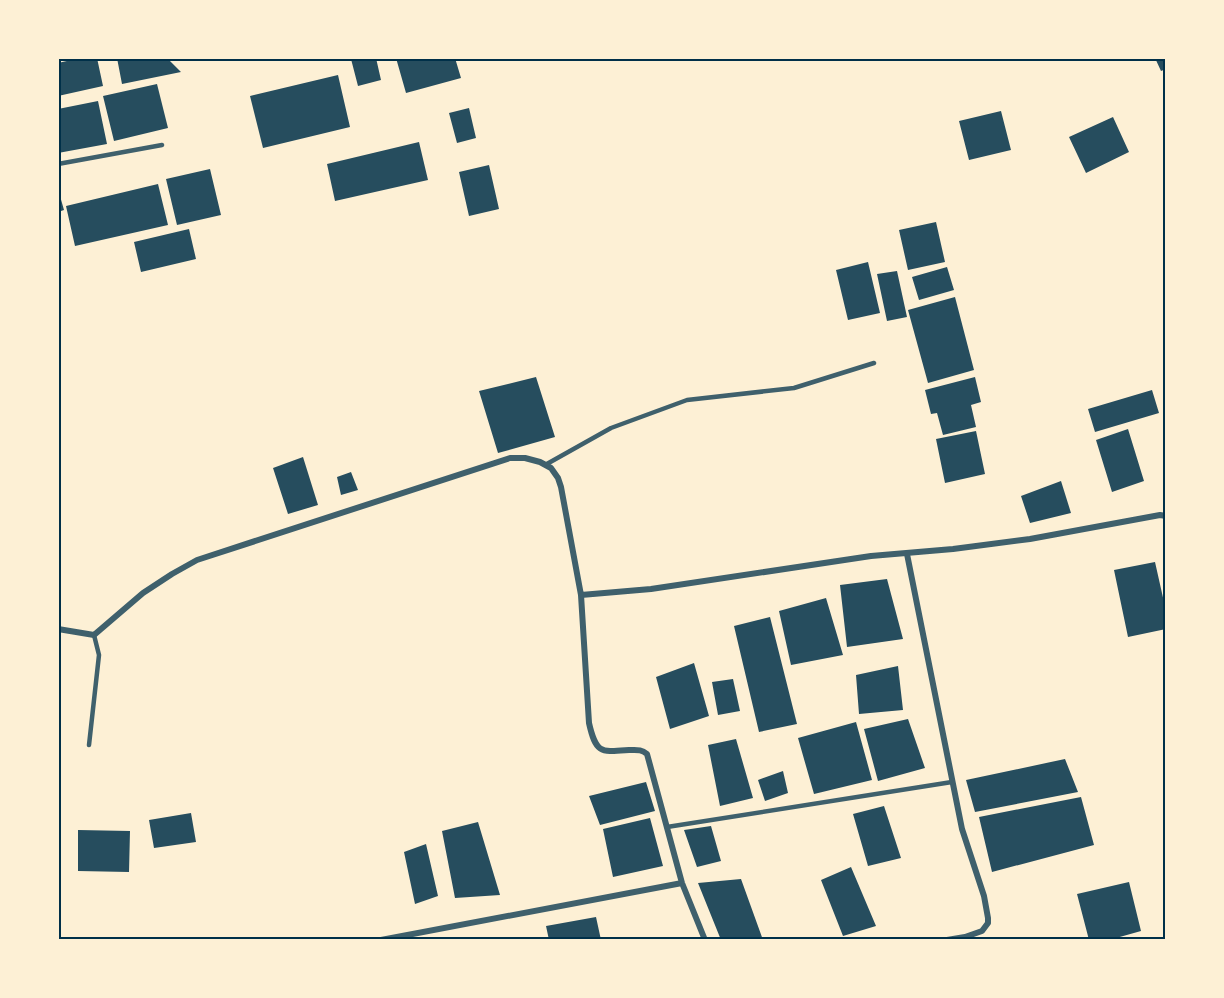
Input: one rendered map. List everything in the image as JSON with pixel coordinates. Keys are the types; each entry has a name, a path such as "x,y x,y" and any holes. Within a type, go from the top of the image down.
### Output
{"street":[{"path":"58,629 94,635 143,593 197,560 510,458 525,458 540,462 551,468 561,487 581,596 589,723 592,736 601,750 639,749 647,754 682,883 705,939"},
{"path":"581,596 651,589 871,556 908,554 1029,539 1160,515 1166,516"},
{"path":"908,554 962,829 984,896 988,923 982,931 947,939"},
{"path":"381,939 682,883"}],"lane":[{"path":"58,164 162,145"},
{"path":"545,465 611,428 687,400 794,388 874,363"},
{"path":"89,745 99,655 94,635"},
{"path":"667,827 952,782"}],"building":[{"path":"80,58 97,58 103,86 58,96 58,63"},
{"path":"117,58 167,58 181,72 122,84"},
{"path":"376,58 381,80 358,86 351,59"},
{"path":"396,58 455,58 461,78 406,93"},
{"path":"1155,58 1166,58 1166,69 1161,71"},
{"path":"338,75 350,127 263,148 250,96"},
{"path":"157,84 168,128 114,141 103,96"},
{"path":"98,101 107,144 58,153 58,109"},
{"path":"469,108 476,138 457,143 449,113"},
{"path":"1001,111 1011,150 969,160 959,121"},
{"path":"1113,117 1129,152 1086,173 1069,137"},
{"path":"419,142 428,180 335,201 327,164"},
{"path":"489,165 499,209 469,216 459,172"},
{"path":"210,169 221,215 177,225 166,179"},
{"path":"158,184 168,225 75,246 66,206"},
{"path":"58,189 64,210 58,212"},
{"path":"936,222 945,262 908,270 899,230"},
{"path":"189,229 196,259 141,272 134,242"},
{"path":"868,262 880,313 848,320 836,270"},
{"path":"947,267 954,290 919,300 912,277"},
{"path":"897,271 907,317 887,321 877,274"},
{"path":"955,297 974,370 928,383 908,310"},
{"path":"536,377 555,437 498,453 479,391"},
{"path":"975,377 981,402 971,405 976,427 943,435 937,413 931,414 925,390"},
{"path":"1152,390 1159,413 1095,432 1088,409"},
{"path":"1128,429 1144,481 1112,492 1096,440"},
{"path":"976,431 985,474 945,483 936,439"},
{"path":"303,457 318,505 288,514 273,468"},
{"path":"351,472 358,490 341,495 337,477"},
{"path":"1061,481 1071,513 1030,523 1021,496"},
{"path":"1155,562 1166,611 1166,629 1128,637 1114,570"},
{"path":"887,579 903,639 847,647 840,585"},
{"path":"826,598 843,655 791,665 779,611"},
{"path":"770,617 797,724 759,732 734,626"},
{"path":"694,663 709,716 670,729 656,677"},
{"path":"898,666 903,710 859,714 856,675"},
{"path":"733,679 740,711 718,715 712,682"},
{"path":"908,719 925,768 878,781 864,729"},
{"path":"856,722 872,780 814,794 798,738"},
{"path":"736,739 753,798 720,806 708,745"},
{"path":"1065,759 1078,792 975,812 966,780"},
{"path":"783,771 788,793 765,801 758,780"},
{"path":"646,782 655,811 600,825 589,796"},
{"path":"1081,797 1094,845 992,872 979,817"},
{"path":"884,806 901,858 868,866 853,814"},
{"path":"191,813 196,842 154,848 149,820"},
{"path":"650,818 663,866 613,877 603,829"},
{"path":"478,822 500,895 455,898 442,831"},
{"path":"711,826 721,861 697,867 684,830"},
{"path":"78,830 130,831 129,872 78,871"},
{"path":"426,844 438,896 415,904 404,852"},
{"path":"851,867 876,926 843,936 821,880"},
{"path":"741,879 763,940 721,940 698,883"},
{"path":"1129,882 1141,931 1109,940 1089,940 1077,894"},
{"path":"596,917 601,940 549,940 546,926"}]}
